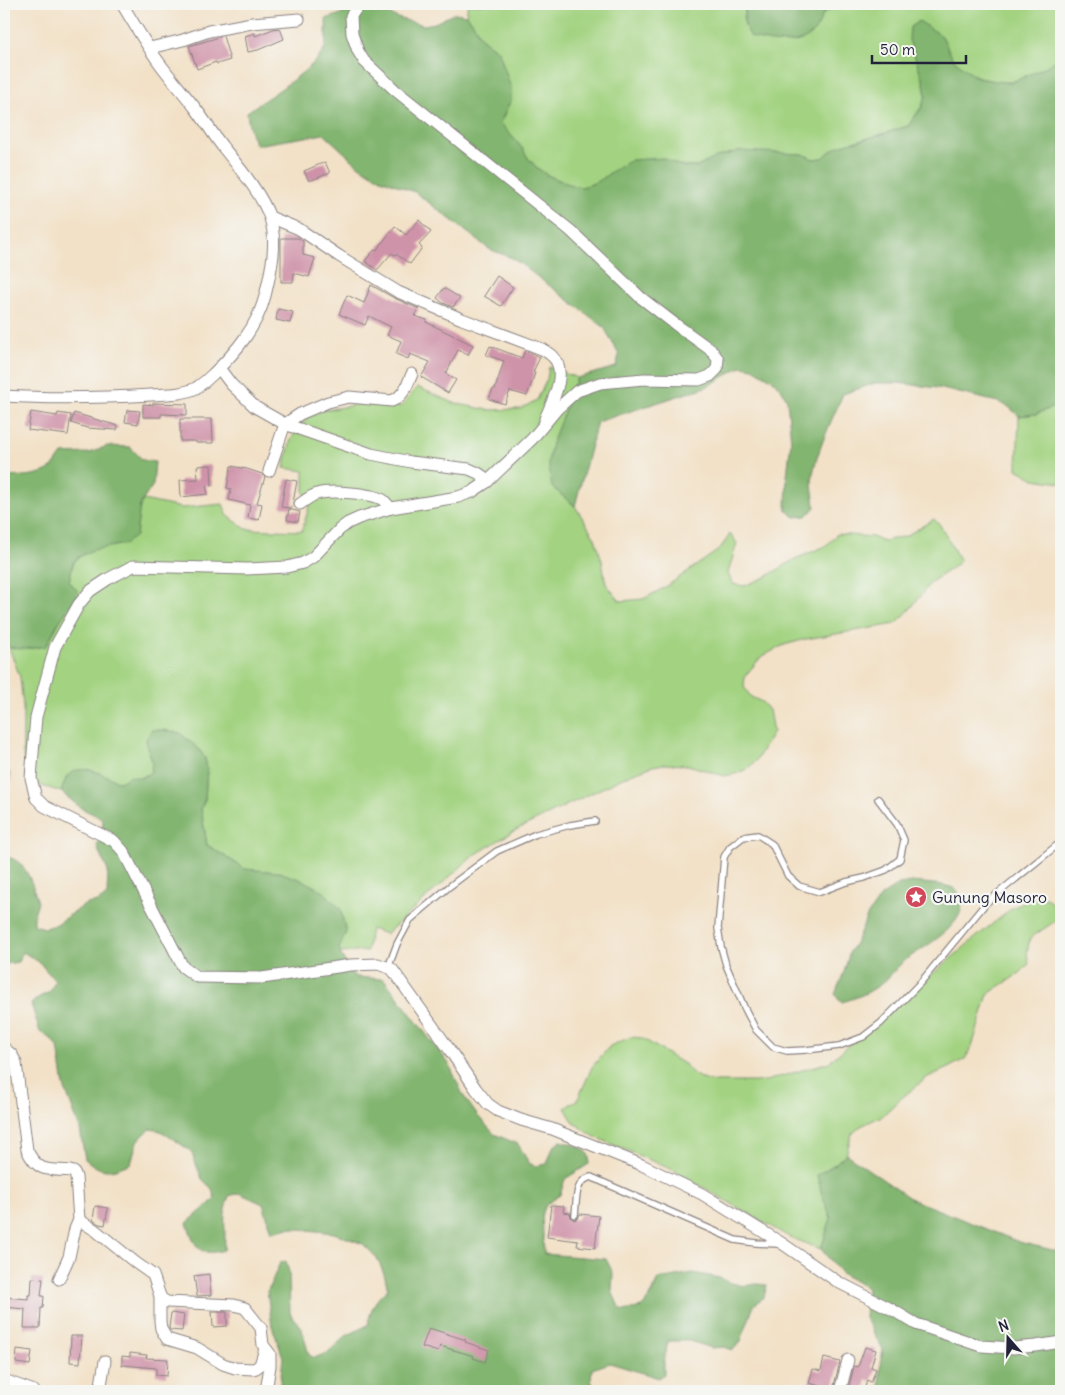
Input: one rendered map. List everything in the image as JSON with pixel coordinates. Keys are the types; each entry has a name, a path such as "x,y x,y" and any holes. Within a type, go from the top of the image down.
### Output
{"street":[{"path":"4,396 96,397 182,392 195,388 208,379 245,340 264,300 273,255 273,231 270,217 243,174 197,110 159,62 122,4"},
{"path":"359,4 351,16 352,34 364,61 395,90 571,231 640,297 711,350 718,359 717,369 710,376 699,380 644,379 600,383 577,392 557,409 532,439 487,482 472,492 458,497 391,508 348,523 313,557 303,563 287,567 247,569 133,566 108,579 90,591 79,604 55,647 36,717 31,778 36,798 44,806 114,841 123,851 183,967 197,977 262,978 351,965 378,964 392,969 488,1104 498,1111 552,1129 642,1165 702,1194 783,1244 838,1282 916,1324 981,1346 1013,1348 1061,1342"},
{"path":"150,48 210,31 252,23 299,19"},
{"path":"270,217 299,229 398,292 462,319 542,349 554,357 559,368 559,382 542,427"},
{"path":"219,368 231,384 255,407 285,424 371,454 411,462 469,469 484,477 487,482"},
{"path":"269,471 285,424 328,402 349,397 392,401 404,393 412,374"},
{"path":"300,504 320,493 343,492 382,500 391,508"},
{"path":"4,1048 12,1055 16,1063 27,1150 31,1158 44,1169 74,1172 77,1182 80,1220 75,1229 69,1257 59,1279"},
{"path":"80,1220 150,1272 160,1296 160,1321 167,1339 197,1348 224,1364 235,1368 253,1369 260,1364 265,1349 261,1328 245,1308 226,1304 167,1302 160,1296"},
{"path":"265,1349 270,1354 266,1391"},
{"path":"840,1391 848,1360"},
{"path":"100,1391 105,1361"},
{"path":"4,1380 34,1391"}],"lane":[{"path":"878,799 897,824 904,840 900,859 886,870 820,892 799,886 788,876 772,844 758,835 743,837 730,847 724,857 718,928 726,965 756,1030 773,1047 786,1051 814,1049 838,1046 863,1037 922,982 986,903 1061,842"},
{"path":"388,968 396,944 410,920 450,886 497,851 536,834 595,821"},
{"path":"575,1214 578,1185 585,1178 591,1177 735,1240 756,1244 783,1244"}],"green space":[{"path":"468,4 747,4 743,16 745,27 813,33 824,12 836,8 849,7 853,4 1061,4 1061,45 1056,49 1055,61 1051,64 1018,80 1000,82 985,79 963,69 952,58 942,36 924,83 926,96 922,106 908,126 842,145 832,150 823,158 812,159 803,154 717,157 697,167 686,167 664,158 611,172 602,179 582,187 571,185 547,175 536,167 500,123 506,112 499,52 481,38 466,15"},
{"path":"747,4 853,4 849,7 836,8 824,12 815,31 807,38 800,41 783,43 751,37 744,21"},
{"path":"362,7 424,25 435,23 455,13 466,15 481,38 499,52 511,88 511,100 500,123 536,167 547,175 571,185 582,187 602,179 631,160 664,158 686,167 697,167 717,157 739,151 803,154 813,159 823,158 832,150 842,145 908,126 922,107 926,96 924,83 909,40 910,27 919,21 942,36 953,59 973,75 983,79 1010,83 1055,61 1056,49 1061,45 1061,404 1036,414 1019,416 1009,407 998,402 938,388 898,383 875,383 843,394 824,438 813,473 812,483 815,507 807,516 795,517 786,510 791,441 787,400 782,390 773,380 753,368 742,366 706,387 597,422 575,506 552,487 548,462 552,443 577,378 616,367 619,355 604,327 512,258 489,249 415,192 381,179 359,166 324,134 256,145 254,141 247,112 300,75 319,58 325,47 326,19"},
{"path":"549,367 577,378 553,443 552,487 575,506 595,538 606,584 620,601 643,599 664,588 720,549 730,534 737,543 728,573 733,584 744,586 766,577 795,559 826,546 837,534 872,537 884,541 906,536 934,519 940,525 960,561 931,582 896,624 806,639 784,645 761,657 745,676 744,687 751,697 762,702 769,710 773,732 756,761 747,769 724,776 688,765 664,764 631,774 514,831 473,856 386,934 371,929 367,951 340,953 339,948 346,932 340,908 245,869 207,845 201,809 205,799 207,769 205,758 198,748 146,740 152,762 151,773 141,778 120,782 88,769 67,776 61,792 27,781 23,754 23,707 20,677 9,648 46,646 77,590 69,582 71,570 77,558 89,551 124,544 143,500 182,508 223,504 227,515 246,529 302,531 310,503 304,492 304,471 284,468 291,439 308,417 325,410 366,403 387,407 402,406 417,387 454,403 488,410 520,409 537,400 547,379"},
{"path":"1061,404 1061,483 1034,479 1017,469 1019,416 1036,414"},
{"path":"107,446 130,447 143,460 155,462 153,485 140,506 136,536 125,544 93,550 77,558 73,563 69,582 77,590 77,596 57,625 46,646 24,649 13,648 4,644 4,477 38,474 50,469 62,454 90,453"},
{"path":"151,730 180,733 198,748 205,758 207,769 205,799 201,809 207,845 245,869 279,872 302,880 323,891 340,908 346,932 339,948 352,974 356,977 384,979 449,1064 463,1095 494,1134 518,1144 529,1163 535,1166 547,1164 553,1147 561,1141 581,1148 588,1154 589,1164 565,1179 560,1195 546,1205 542,1215 544,1254 606,1259 613,1273 612,1291 619,1307 624,1311 642,1307 650,1297 658,1279 693,1273 720,1278 744,1286 767,1285 764,1297 754,1305 741,1341 733,1350 724,1347 712,1348 690,1341 668,1341 664,1361 664,1374 659,1378 610,1363 592,1369 591,1381 597,1390 601,1391 277,1391 280,1384 283,1357 272,1326 267,1292 280,1263 286,1261 289,1272 290,1313 301,1326 309,1355 314,1358 327,1353 346,1336 368,1325 370,1313 374,1305 379,1297 388,1289 377,1258 363,1244 334,1233 289,1228 272,1232 263,1204 239,1193 229,1196 227,1203 224,1250 215,1252 203,1251 198,1248 192,1238 187,1223 215,1199 212,1189 202,1179 191,1151 161,1131 150,1129 137,1141 131,1163 112,1170 102,1169 91,1164 85,1159 80,1129 64,1086 58,1047 51,1039 40,1032 31,1004 39,997 50,992 55,981 39,962 23,952 18,962 4,963 4,857 18,862 31,881 38,902 34,914 34,925 45,928 57,924 86,904 98,902 107,895 108,871 97,844 102,839 103,819 81,808 61,792 67,777 72,772 78,770 100,773 120,782 130,776 141,778 151,772 152,762 146,740"},
{"path":"4,758 10,776 9,788 4,784"},
{"path":"911,882 939,885 954,889 960,896 962,907 958,917 942,935 903,962 881,984 862,995 842,1002 835,994 850,951 867,916 881,896 899,884"},
{"path":"1034,898 1047,898 1055,907 1060,918 1030,938 1027,953 1029,964 1020,973 988,994 972,1047 965,1059 928,1077 882,1116 861,1126 852,1134 846,1154 835,1164 817,1175 831,1218 821,1249 789,1237 673,1170 595,1137 574,1123 565,1108 578,1099 592,1067 610,1046 631,1037 642,1038 685,1065 692,1073 702,1079 713,1082 766,1081 829,1062 1012,908"},
{"path":"846,1154 911,1199 1019,1242 1061,1252 1061,1391 879,1391 883,1349 865,1317 867,1288 841,1273 821,1249 831,1218 817,1175 835,1164"}],"building":[{"path":"280,28 284,39 258,50 248,52 245,36 255,33 255,36"},
{"path":"223,36 230,60 217,64 216,62 197,69 189,46"},
{"path":"325,162 330,173 309,181 304,171"},
{"path":"419,220 431,232 419,245 422,248 410,264 392,253 377,270 365,261 374,250 376,251 395,226 406,235"},
{"path":"281,238 298,238 303,241 303,255 315,258 309,277 294,273 293,282 281,282"},
{"path":"497,276 513,287 501,306 484,296"},
{"path":"371,285 419,309 415,316 427,320 426,322 473,345 468,355 458,350 446,374 456,380 448,393 421,377 430,362 410,354 408,359 396,354 401,341 387,335 391,327 369,316 365,325 339,314 347,295 364,303"},
{"path":"444,288 460,298 453,307 437,298"},
{"path":"278,309 293,312 290,323 276,320"},
{"path":"490,346 522,358 525,350 540,357 533,372 535,373 527,396 510,391 505,404 489,399 493,389 495,389 504,361 486,355"},
{"path":"153,403 187,404 187,415 161,414 161,417 143,417 143,404 153,405"},
{"path":"127,410 140,411 138,424 125,422"},
{"path":"31,412 57,416 58,413 71,415 68,435 28,430"},
{"path":"74,413 118,426 117,430 87,428 71,423"},
{"path":"180,419 212,419 213,443 180,441"},
{"path":"211,465 212,486 206,485 208,494 181,497 180,480 198,479 197,466"},
{"path":"231,466 247,469 262,474 265,477 257,503 262,504 259,520 248,518 250,505 229,500 231,489 227,488"},
{"path":"286,479 297,481 292,508 281,507"},
{"path":"289,509 300,512 298,522 287,520"},
{"path":"551,1205 564,1206 563,1212 570,1213 574,1220 580,1214 599,1216 595,1248 577,1246 578,1241 547,1237"},
{"path":"95,1206 108,1208 105,1225 93,1220"},
{"path":"209,1274 211,1295 197,1296 194,1276"},
{"path":"32,1278 43,1279 41,1296 44,1296 40,1328 24,1328 25,1309 4,1307 4,1297 28,1299 28,1295 31,1295"},
{"path":"212,1312 227,1312 227,1326 213,1327"},
{"path":"171,1313 184,1315 182,1331 170,1330"},
{"path":"429,1328 489,1350 485,1362 473,1358 474,1356 440,1346 438,1352 422,1347"},
{"path":"71,1336 82,1336 80,1363 70,1362"},
{"path":"865,1347 876,1350 871,1367 876,1369 871,1382 867,1380 864,1391 848,1391 854,1366 858,1367"},
{"path":"17,1349 32,1351 30,1365 16,1363"},
{"path":"130,1353 147,1355 146,1358 168,1359 167,1376 156,1375 156,1368 122,1365 122,1356 130,1357"},
{"path":"824,1358 840,1362 833,1389 809,1383 813,1369 821,1371"}],"place":[{"name":"Gunung Masoro","path":"916,897"}]}
